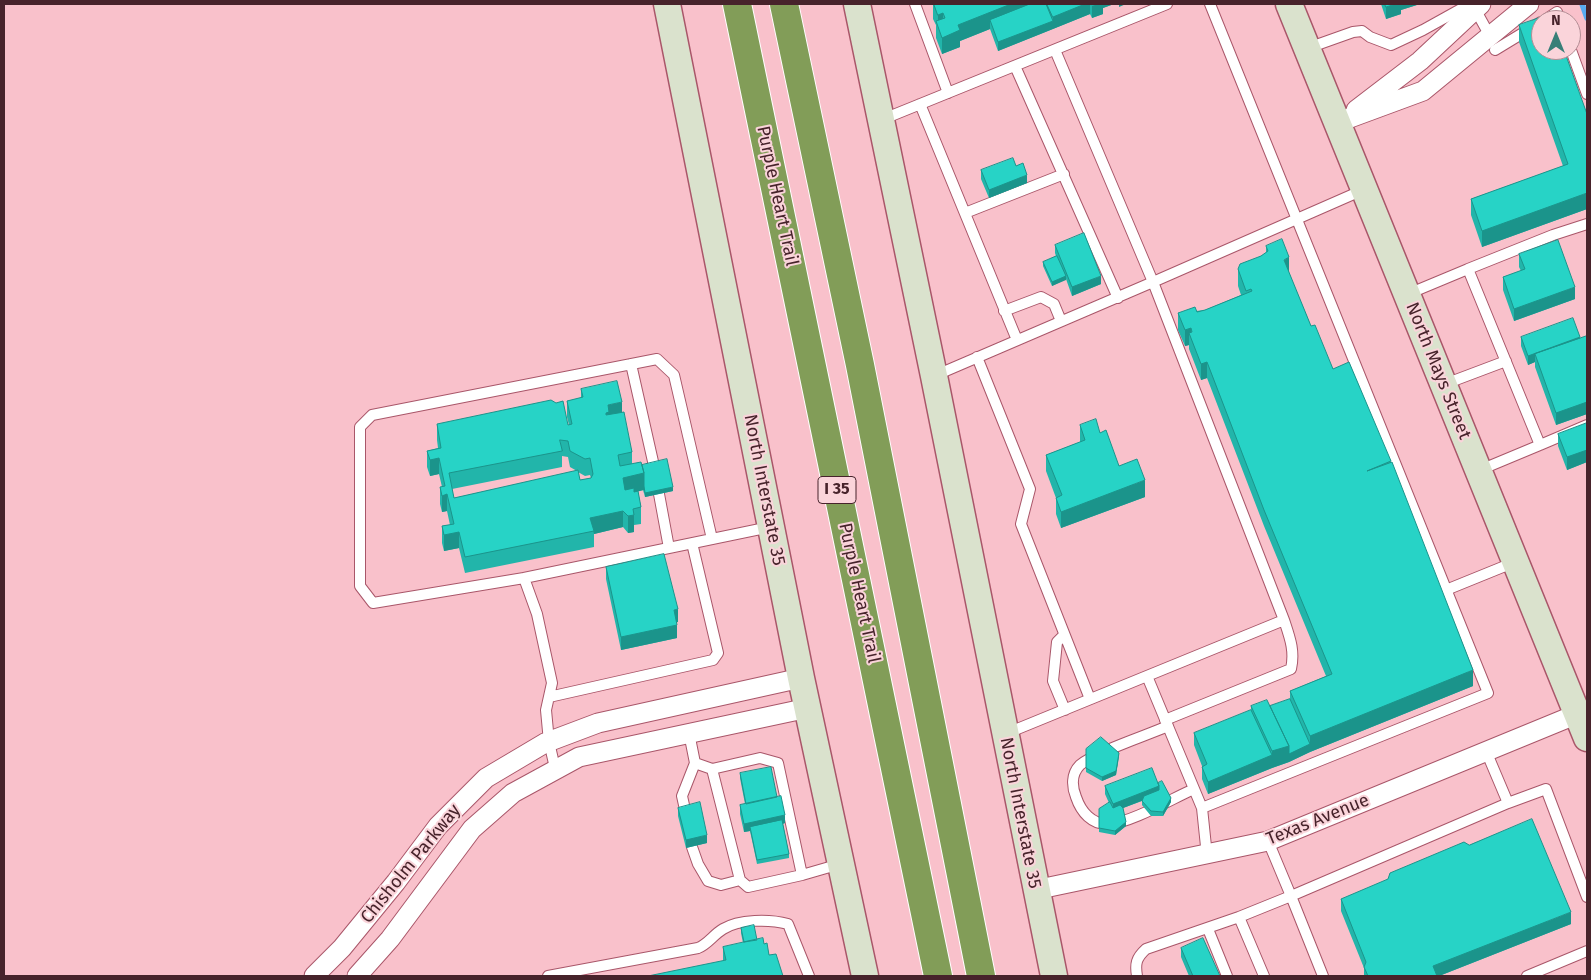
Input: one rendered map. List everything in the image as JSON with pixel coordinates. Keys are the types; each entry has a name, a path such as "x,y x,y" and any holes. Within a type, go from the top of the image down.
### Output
{"highway":[{"name":"Purple Heart Trail","path":"737,4 938,976"},
{"name":"I 35","path":"784,4 862,375 981,976"}],"main road":[{"name":"North Interstate 35","path":"667,4 801,678 865,976"},
{"name":"North Interstate 35","path":"856,4 934,376 1035,890 1054,976"},
{"name":"North Mays Street","path":"1290,4 1516,561 1582,712 1587,738"}],"street":[{"path":"1339,122 1423,91 1493,43 1529,4"},
{"path":"1339,122 1420,61 1478,6"},
{"name":"Chisholm Parkway","path":"314,976 342,948 396,882 438,826 486,778 549,742 598,722 801,678"},
{"path":"683,704 688,733"},
{"name":"Chisholm Parkway","path":"357,976 390,939 472,829 513,793 555,768 579,757 609,749 808,708"},
{"name":"Texas Avenue","path":"1035,890 1268,842 1582,712"}],"lane":[{"path":"915,4 948,93"},
{"path":"880,120 1167,4"},
{"path":"1202,808 1488,692 1210,4"},
{"path":"1308,48 1353,32 1362,31 1370,37 1391,44 1423,30 1468,5 1478,6 1493,43 1531,26"},
{"path":"1056,50 1153,282 1284,620 1294,655 1290,669 1093,757 1080,766 1074,776 1072,787 1086,816 1095,821 1108,824 1125,820 1194,789"},
{"path":"1575,60 1587,94"},
{"path":"1015,66 1118,298"},
{"path":"920,104 1017,340"},
{"path":"965,213 1064,174"},
{"path":"934,376 1365,190"},
{"path":"1407,294 1587,224"},
{"path":"1468,269 1540,445"},
{"path":"1004,311 1041,297 1054,304 1061,321"},
{"path":"977,357 1030,489 1021,524 1090,699"},
{"path":"712,539 674,375 657,359 372,415 360,427 360,586 373,603 524,578 771,527"},
{"path":"1444,385 1506,361"},
{"path":"630,364 654,466"},
{"path":"1479,470 1587,425"},
{"path":"659,494 669,548"},
{"path":"549,697 713,660 718,652 692,543"},
{"path":"1446,590 1516,561"},
{"path":"524,578 537,614 552,683 546,710 549,742 555,768"},
{"path":"1004,734 1284,620"},
{"path":"1064,635 1057,642 1053,681 1065,710"},
{"path":"1147,676 1202,808 1206,856"},
{"path":"686,814 682,796 694,763 688,733"},
{"path":"1486,751 1508,803"},
{"path":"694,763 712,769 760,758 778,763 802,875"},
{"path":"712,769 740,880 748,886 802,875 841,864"},
{"path":"1137,976 1135,965 1139,955 1146,949 1208,929 1291,896 1508,803 1546,789 1587,897"},
{"path":"1268,842 1323,976"},
{"path":"692,847 698,864 708,881 721,885 740,880"},
{"path":"1238,917 1264,976"},
{"path":"548,976 698,948 705,945 724,928 760,920 788,924 809,976"},
{"path":"1208,929 1227,976"},
{"path":"1528,976 1587,951"}],"building":[{"path":"934,4 1011,4 958,25 960,30 942,38 936,21 945,18 943,13 938,15"},
{"path":"1030,4 1046,4 1053,21 998,42 990,20"},
{"path":"1047,4 1085,4 1053,17"},
{"path":"1385,4 1396,4 1386,7"},
{"path":"1531,21 1531,59 1519,25"},
{"path":"1531,60 1568,60 1587,114 1587,193 1482,231 1471,199 1568,164"},
{"path":"1013,158 1016,166 1023,163 1027,175 989,190 981,170"},
{"path":"1084,233 1101,276 1072,287 1055,245"},
{"path":"1282,239 1289,257 1284,260 1311,326 1315,325 1333,369 1349,362 1391,461 1367,471 1392,462 1473,670 1310,736 1290,691 1332,674 1264,510 1207,362 1201,364 1189,333 1192,332 1191,328 1185,330 1178,313 1195,307 1197,312 1205,310 1252,291 1251,289 1246,291 1238,269 1240,264 1261,256 1268,251 1266,246"},
{"path":"1558,240 1575,287 1514,309 1503,277 1525,269 1519,254"},
{"path":"1057,256 1066,276 1052,282 1043,262"},
{"path":"1573,318 1580,337 1528,356 1521,337"},
{"path":"1587,336 1587,402 1556,413 1535,354"},
{"path":"617,381 622,402 608,405 609,412 606,415 624,412 632,452 618,455 620,466 641,462 644,473 623,478 625,490 634,488 634,492 638,491 641,507 633,509 634,515 628,516 623,511 590,518 594,531 465,557 459,532 444,535 442,526 454,524 447,494 442,496 440,487 445,486 439,458 430,460 427,451 441,448 437,424 551,400 556,403 563,401 568,425 572,424 567,401 583,397 581,389","holes":["560,440 568,441 570,451 585,459 590,458 593,474 591,478 580,480 578,470 454,498 449,473 562,451"]},
{"path":"1096,419 1100,433 1106,430 1119,466 1137,459 1145,480 1061,512 1056,498 1062,495 1046,455 1085,440 1080,425"},
{"path":"1587,423 1587,450 1567,457 1558,434"},
{"path":"667,459 673,487 645,493 642,465"},
{"path":"664,554 678,609 674,610 677,625 621,637 606,567"},
{"path":"1290,699 1310,744 1289,754 1289,746 1270,706"},
{"path":"1267,700 1289,746 1272,751 1251,706"},
{"path":"1251,710 1272,755 1208,782 1202,767 1207,764 1194,733"},
{"path":"1101,737 1119,753 1116,771 1102,777 1086,768 1086,749"},
{"path":"771,767 777,797 746,804 740,773"},
{"path":"1152,768 1159,786 1113,804 1105,786"},
{"path":"1162,781 1171,798 1163,812 1151,811 1142,801 1144,796 1159,790 1158,783"},
{"path":"781,796 785,815 744,824 740,805"},
{"path":"700,802 707,835 686,840 678,808"},
{"path":"1110,802 1113,808 1120,805 1123,808 1126,822 1115,831 1099,828 1099,809"},
{"path":"1532,819 1571,912 1433,966 1437,976 1368,976 1364,967 1366,962 1341,899 1388,879 1390,873 1464,842 1469,845"},
{"path":"782,820 789,854 757,860 750,827"},
{"path":"754,925 757,940 744,942 741,928"},
{"path":"763,938 764,944 767,943 769,955 776,954 783,976 648,976 726,960 723,947"},
{"path":"1203,938 1220,976 1193,976 1181,948"}],"waterway":[{"path":"1582,4 1587,18"}]}
